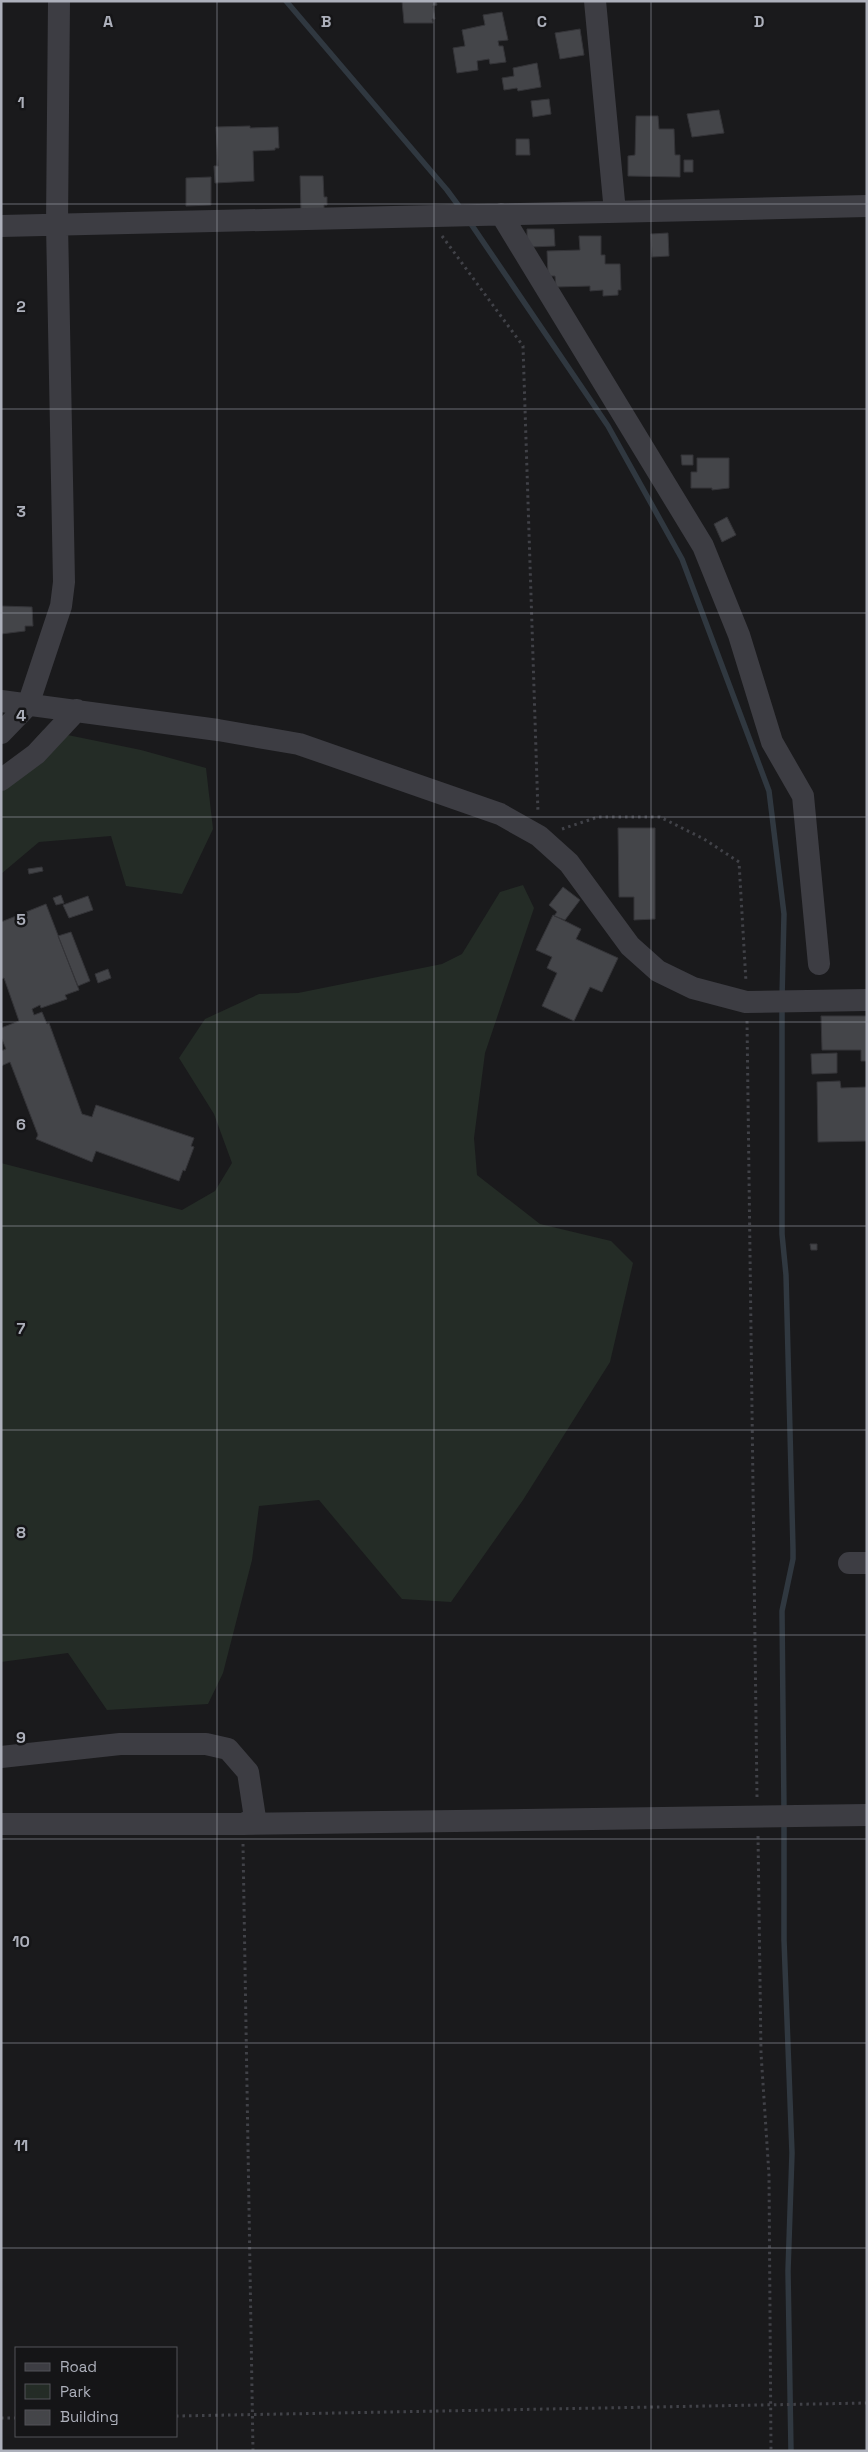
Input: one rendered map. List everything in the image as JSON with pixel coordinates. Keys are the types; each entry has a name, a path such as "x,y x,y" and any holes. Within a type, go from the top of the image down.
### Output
{"street":[{"path":"1,733 28,705 54,630 61,606 64,582 57,224 59,1"},
{"path":"595,1 615,212"},
{"path":"1,226 867,206"},
{"path":"491,214 703,546 740,635 772,742 803,796 819,964"},
{"path":"1,701 218,730 299,744 500,814 539,836 570,863 630,946 658,971 693,988 746,1002 867,1000"},
{"path":"1,780 36,754 77,710"},
{"path":"1,1756 120,1744 206,1744 228,1749 248,1772 255,1818 243,1824"},
{"path":"1,1824 243,1824 867,1814"}],"path":[{"path":"432,216 522,346 539,836 598,817 660,816 704,839 738,862 746,1002 761,2053 769,2174 771,2451"},
{"path":"243,1824 253,2451"},
{"path":"178,2416 770,2404 867,2404"},
{"path":"1,2418 15,2418"}],"green space":[{"path":"43,730 141,750 206,768 213,829 182,894 126,886 111,836 39,842 1,874 1,780"},
{"path":"523,885 534,908 485,1053 474,1138 477,1175 540,1224 611,1241 633,1263 610,1362 523,1500 451,1602 402,1599 319,1500 259,1506 252,1560 223,1673 208,1704 107,1710 68,1653 1,1662 1,1163 182,1210 215,1191 232,1163 214,1114 179,1058 205,1019 259,994 298,993 442,964 462,954 500,892"}],"building":[{"path":"402,1 436,1 437,5 433,6 435,19 432,19 433,23 404,23"},
{"path":"502,12 508,40 498,41 499,46 503,46 506,62 490,64 489,59 477,61 478,70 457,73 453,48 465,46 462,30 485,25 483,15"},
{"path":"580,29 584,55 560,59 555,33"},
{"path":"537,63 541,87 518,91 517,88 504,90 502,78 514,76 513,68"},
{"path":"549,99 551,114 533,117 531,101"},
{"path":"719,110 724,133 692,137 687,114"},
{"path":"636,116 658,116 659,129 674,129 675,155 680,155 680,177 628,176 628,156 635,155"},
{"path":"250,126 250,128 278,127 279,148 275,148 275,150 253,151 254,181 215,183 214,166 218,166 216,127"},
{"path":"516,139 529,139 530,155 516,155"},
{"path":"684,160 693,160 693,172 684,172"},
{"path":"300,176 323,176 324,197 327,197 327,205 324,205 324,210 301,211"},
{"path":"211,177 211,205 186,206 186,178"},
{"path":"527,229 554,229 555,246 530,247 527,243"},
{"path":"668,233 669,256 652,257 651,234"},
{"path":"579,236 601,236 601,255 605,255 605,264 620,264 621,290 618,290 618,295 603,296 603,290 590,291 590,286 556,287 555,276 548,276 547,251 580,250"},
{"path":"681,455 693,455 693,465 682,465"},
{"path":"697,458 729,458 729,488 712,490 712,488 691,488 691,472 697,472"},
{"path":"727,517 736,535 722,542 714,524"},
{"path":"1,606 32,607 33,626 25,626 25,631 1,634"},
{"path":"618,828 655,828 655,919 634,920 634,897 619,897"},
{"path":"42,867 43,871 29,874 28,869"},
{"path":"563,887 580,900 565,920 554,916 557,912 549,905"},
{"path":"61,895 64,903 56,905 53,898"},
{"path":"88,896 93,910 69,918 63,905"},
{"path":"46,904 79,990 65,995 67,999 41,1008 40,1005 32,1009 34,1015 42,1012 47,1024 49,1023 82,1114 92,1117 96,1105 194,1138 191,1146 194,1147 179,1181 96,1151 92,1162 36,1139 38,1135 10,1062 1,1066 1,1051 6,1049 1,1037 1,1028 19,1021 4,978 1,979 1,922"},
{"path":"553,915 581,929 576,939 618,958 602,992 590,987 574,1021 542,1006 557,973 547,968 552,957 536,950"},
{"path":"71,932 90,981 78,986 58,936"},
{"path":"108,969 111,978 98,983 95,974"},
{"path":"821,1016 867,1016 867,1061 861,1061 861,1050 822,1050"},
{"path":"837,1053 837,1073 812,1074 811,1054"},
{"path":"840,1081 841,1088 867,1087 867,1141 818,1142 817,1082"},
{"path":"810,1244 817,1244 817,1250 811,1250"}],"waterway":[{"path":"286,1 447,190 461,209"},
{"path":"469,221 608,426 682,559 769,791 784,914 782,998"},
{"path":"782,1007 782,1234 786,1275 793,1549 793,1559 782,1611 784,1811"},
{"path":"784,1821 784,1940 792,2153 788,2271 791,2451"}]}
